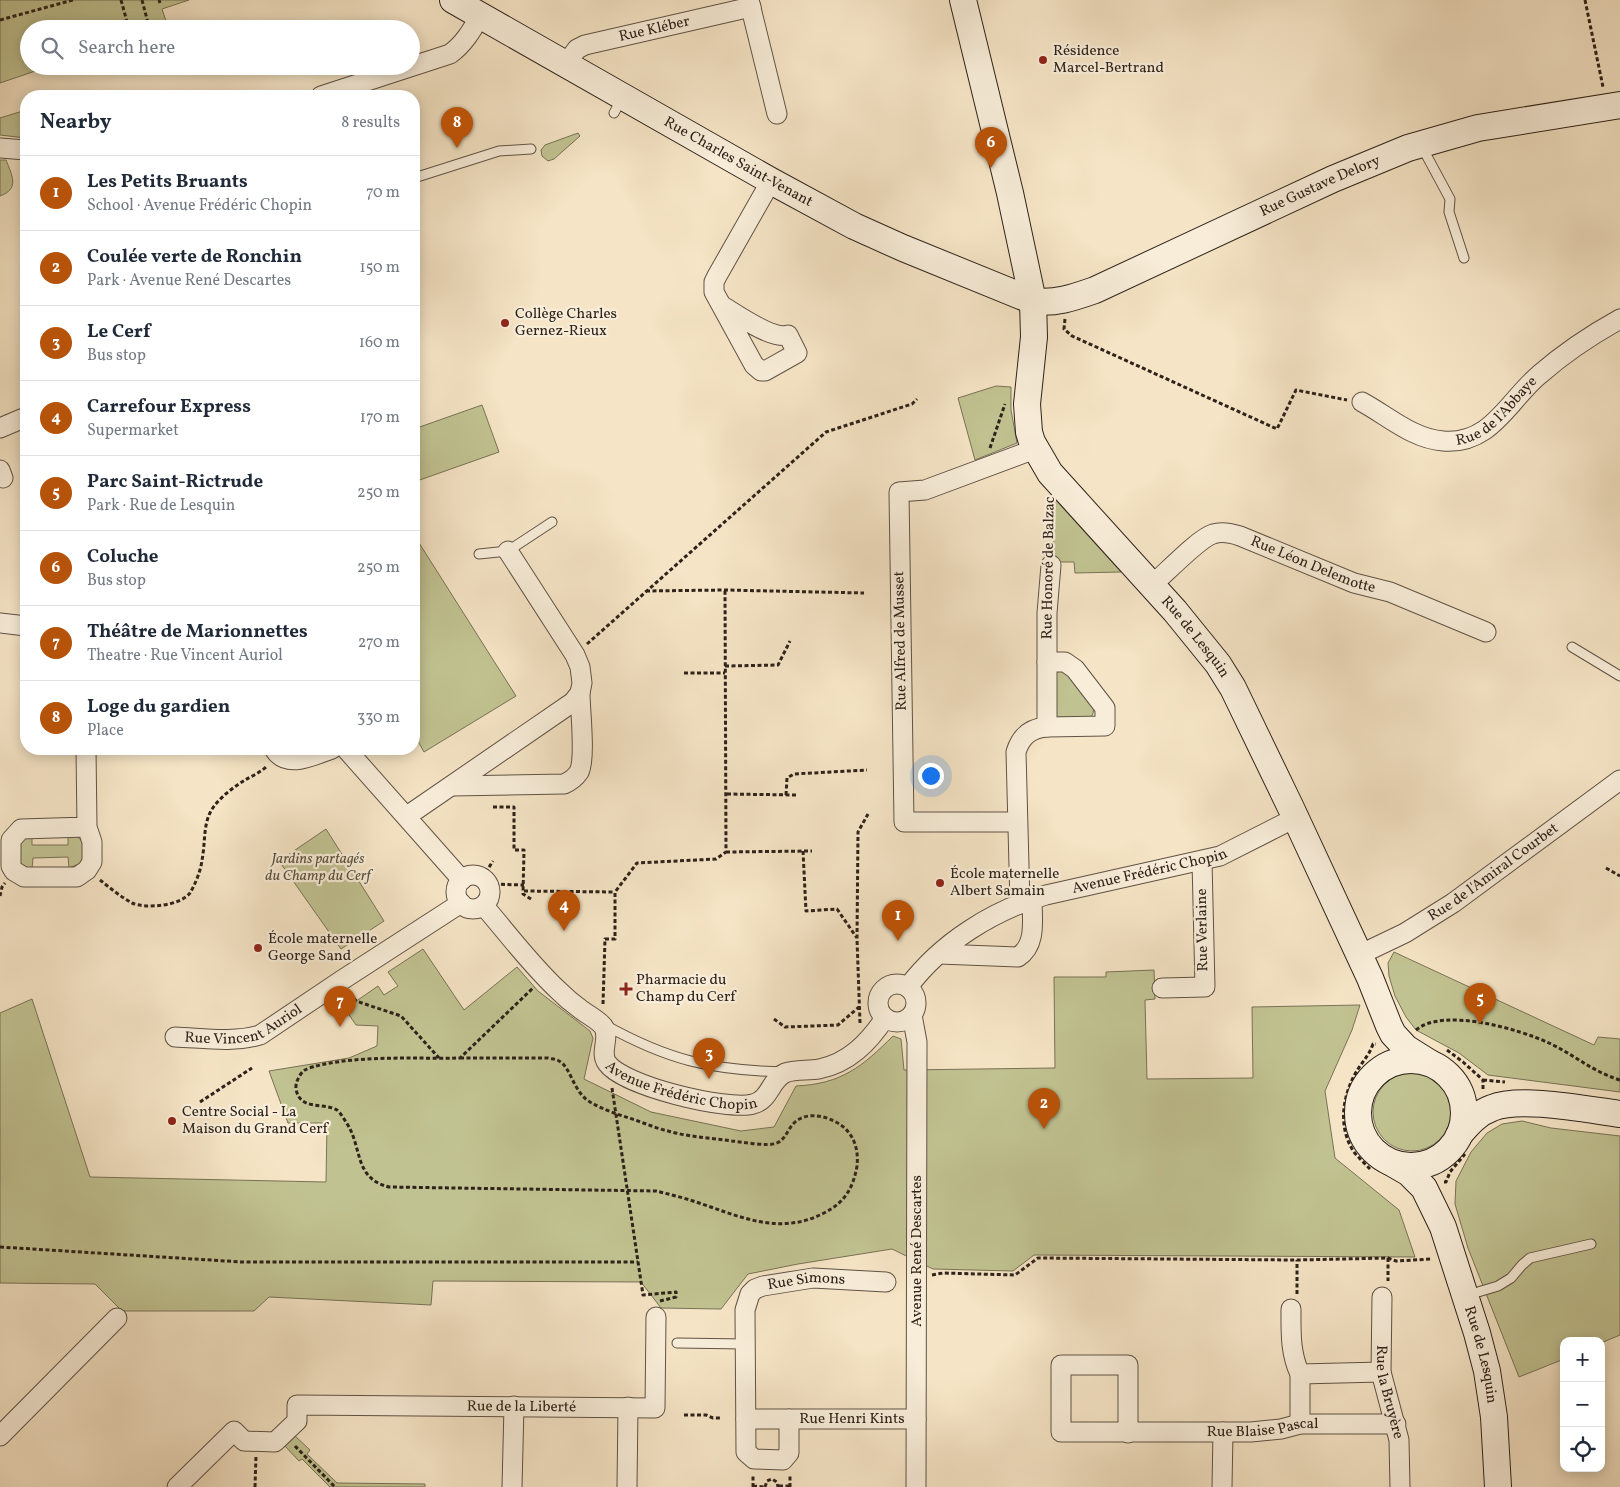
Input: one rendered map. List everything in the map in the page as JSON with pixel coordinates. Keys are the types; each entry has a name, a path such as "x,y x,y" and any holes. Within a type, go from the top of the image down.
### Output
{"street":[{"name":"Rue Charles Saint-Venant","path":"453,0 565,65 618,105 770,181 870,234 1033,301"},
{"name":"Rue de Lesquin","path":"963,0 1012,203 1033,301 1034,337 1026,404 1029,432 1035,449 1050,474 1152,585 1203,644 1226,675 1359,955 1389,1026 1391,1043 1439,1060 1483,1101"},
{"path":"750,3 776,114"},
{"name":"Rue Kléber","path":"565,65 577,49 585,45 750,3"},
{"path":"420,64 450,54 459,48 472,32 480,16"},
{"path":"339,90 386,75"},
{"name":"Rue Gustave Delory","path":"1033,301 1044,302 1069,299 1127,276 1332,179 1397,152 1478,128 1614,106"},
{"path":"0,148 20,150"},
{"path":"721,306 714,292 714,282 770,181"},
{"name":"Rue de l'Abbaye","path":"1362,402 1401,426 1422,436 1444,441 1464,440 1480,434 1493,426 1521,393 1547,368 1582,342 1620,319"},
{"path":"0,428 20,420"},
{"name":"Rue Alfred de Musset","path":"1017,822 904,822 899,492 925,490 1035,449"},
{"name":"Rue Léon Delemotte","path":"1152,585 1204,538 1220,532 1230,533 1354,583 1390,592 1486,632"},
{"path":"452,786 564,784 573,780 580,770 582,758 580,693 582,683 580,667 575,656 508,551"},
{"name":"Rue Honoré de Balzac","path":"1047,727 1046,614 1051,565"},
{"path":"0,622 20,625"},
{"name":"Rue Honoré de Balzac","path":"939,954 1018,957 1029,947 1031,938 1017,822 1016,752 1020,742 1035,729 1105,726 1106,708 1075,669 1065,662 1047,662"},
{"path":"407,816 573,702 580,693"},
{"path":"86,755 87,827 92,842 92,862 87,870 77,876 24,878 11,866 11,840 21,829 87,827"},
{"path":"282,755 291,760 313,755"},
{"path":"351,755 462,880"},
{"name":"Rue de l'Amiral Courbet","path":"1359,955 1405,933 1453,903 1620,780"},
{"name":"Avenue Frédéric Chopin","path":"908,987 926,965 975,927 1026,901 1202,861 1231,851 1295,818"},
{"name":"Rue Verlaine","path":"1162,988 1205,987 1202,861"},
{"path":"472,875 485,881 490,896 484,906 470,909 461,903 458,898 457,889 462,880 472,875"},
{"name":"Rue Vincent Auriol","path":"175,1037 245,1039 260,1035 461,903"},
{"name":"Avenue Frédéric Chopin","path":"484,906 546,978 568,999 603,1027 606,1033 605,1058 611,1067 627,1077 669,1093 707,1101 744,1105 754,1104 761,1101 777,1079 790,1072 818,1069 843,1060 856,1052 874,1035 885,1018"},
{"path":"892,984 902,984 908,987 916,1000 916,1006 912,1015 908,1019 899,1022 893,1022 885,1018 879,1007 878,1000 882,992 892,984"},
{"name":"Avenue René Descartes","path":"912,1015 917,1042 916,1487"},
{"path":"1391,1043 1362,1092 1358,1106 1360,1129 1377,1154 1383,1167 1412,1166 1427,1163 1441,1157 1459,1145 1468,1124 1483,1101 1493,1107 1508,1104 1551,1105 1620,1114"},
{"path":"1370,1079 1381,1069 1394,1062 1408,1059 1439,1060 1463,1099 1464,1114 1459,1145"},
{"name":"Rue de Lesquin","path":"1443,1227 1438,1195 1441,1165 1459,1145"},
{"name":"Rue de Lesquin","path":"1383,1167 1408,1173 1424,1188 1443,1227 1483,1354 1490,1385 1498,1487"},
{"name":"Rue Simons","path":"745,1344 746,1302 754,1289 801,1279 886,1282"},
{"name":"Rue la Bruyère","path":"1382,1297 1381,1372 1396,1424 1400,1450 1400,1487"},
{"path":"1291,1309 1292,1352 1300,1374 1300,1424"},
{"name":"Rue de la Liberté","path":"284,1434 297,1421 297,1405 655,1408 651,1311"},
{"path":"0,1436 118,1318"},
{"name":"Rue Henri Kints","path":"745,1344 746,1452 754,1459 783,1460 789,1453 789,1419"},
{"name":"Rue Blaise Pascal","path":"1128,1433 1128,1365 1061,1365 1061,1432 1128,1433 1266,1431 1300,1424 1396,1424"},
{"path":"1300,1374 1381,1372"},
{"path":"512,1487 514,1406"},
{"path":"626,1487 628,1408"},
{"name":"Rue Henri Kints","path":"746,1419 916,1419"},
{"path":"177,1487 234,1431 244,1441 275,1442 284,1434"},
{"path":"1222,1487 1223,1432"}],"lane":[{"path":"1421,144 1450,198 1449,212 1464,258"},
{"path":"420,176 499,152 532,149"},
{"path":"479,554 508,551 552,522"},
{"path":"1572,647 1620,676"},
{"name":"Avenue Frédéric Chopin","path":"595,1020 649,1048 689,1062 733,1070 790,1072"},
{"path":"1465,1296 1498,1286 1511,1278 1530,1258 1591,1244"},
{"path":"677,1344 745,1344"}],"path":[{"path":"0,20 73,0"},
{"path":"121,0 127,20"},
{"path":"142,0 147,20"},
{"path":"1585,0 1614,106"},
{"path":"1069,299 1064,329 1072,336 1277,429 1296,390 1362,402"},
{"path":"575,656 645,591 826,432 912,404 917,399"},
{"path":"984,468 1006,402"},
{"name":"Rue Honoré de Balzac","path":"1050,474 1051,565"},
{"path":"645,591 725,590 864,593"},
{"path":"725,590 726,852"},
{"path":"725,666 778,665 790,642"},
{"path":"684,673 725,673"},
{"path":"87,870 132,903 142,906 164,905 175,902 189,894 201,866 204,830 215,804 242,782 264,770 274,755"},
{"path":"786,795 788,778 794,774 867,770"},
{"path":"727,794 796,795"},
{"path":"493,807 514,807 514,850 524,850 524,894 531,899"},
{"path":"868,814 858,832 857,939 860,1024 874,1035"},
{"path":"803,851 806,911 837,909 857,939"},
{"path":"595,1020 603,1008 605,939 615,939 614,892 637,863 716,859 726,852 812,851"},
{"path":"493,861 485,881 524,885"},
{"path":"1606,868 1620,876"},
{"path":"524,891 614,892"},
{"path":"460,1058 534,987 546,978"},
{"path":"342,980 356,1001 401,1016 439,1058"},
{"path":"774,1019 785,1027 838,1025 859,1006"},
{"path":"1383,1167 1370,1170 1354,1151 1344,1121 1346,1093 1373,1044 1391,1043 1423,1025 1448,1020 1487,1024 1511,1029 1549,1043 1600,1073 1620,1080"},
{"path":"439,1058 548,1058 560,1061 568,1071 573,1084 589,1102 616,1114 670,1132 753,1143 776,1144 784,1138 794,1123 806,1116 822,1116 838,1123 856,1142 858,1157 855,1178 847,1196 835,1208 812,1219 784,1224 754,1222 729,1215 692,1200 656,1191 389,1187 378,1184 368,1178 347,1124 337,1111 312,1106 301,1099 296,1089 298,1079 306,1069 334,1062 439,1058"},
{"path":"1439,1060 1463,1062 1483,1080 1483,1101"},
{"path":"611,1067 613,1094 643,1295 651,1311 676,1297 676,1292 643,1295"},
{"path":"200,1102 252,1068"},
{"path":"1438,1181 1446,1182 1459,1145"},
{"path":"0,1247 242,1262 638,1262"},
{"path":"917,1277 943,1274 1016,1274 1038,1258 1297,1260 1388,1258 1396,1261 1439,1259"},
{"path":"1382,1297 1388,1290 1388,1258"},
{"path":"1291,1309 1297,1303 1297,1260"},
{"path":"684,1415 706,1415 713,1418 722,1418"},
{"path":"284,1434 335,1487"},
{"path":"753,1486 765,1487 767,1481 772,1479 777,1482 778,1487 790,1486"}],"green space":[{"path":"0,0 189,0 162,9 166,20 20,20 20,75 24,75 0,83"},
{"path":"20,112 20,137 0,135 0,118"},
{"path":"578,133 580,136 554,159 548,161 542,156 541,150 545,145"},
{"path":"0,160 6,160 13,181 10,190 0,196"},
{"path":"996,386 1011,387 1011,410 1017,443 975,460 958,398"},
{"path":"482,405 499,452 420,480 420,427"},
{"path":"1053,497 1121,572 1075,573 1074,562 1054,562"},
{"path":"420,544 516,696 424,752 420,745"},
{"path":"1066,669 1094,705 1093,714 1090,718 1059,720 1054,713 1055,673"},
{"name":"Jardins partagés du Champ du Cerf","path":"326,829 384,921 341,949 279,861"},
{"path":"32,834 32,845 68,845 68,834 77,837 83,843 86,855 81,863 69,868 68,857 33,858 32,869 25,867 18,860 18,846 23,839"},
{"path":"423,949 464,1010 517,967 538,991 590,1031 593,1038 584,1079 651,1112 741,1131 774,1127 796,1086 826,1082 850,1072 871,1057 893,1036 901,1039 904,1070 1055,1068 1054,977 1106,977 1106,972 1154,970 1155,999 1145,1000 1147,1079 1253,1078 1252,1007 1360,1005 1352,1030 1325,1091 1335,1158 1399,1210 1415,1257 1034,1255 1013,1271 933,1269 892,1249 748,1274 721,1309 661,1308 641,1282 433,1281 431,1305 269,1297 254,1311 122,1311 95,1284 0,1283 0,1013 32,999 90,1177 326,1182 327,1123 288,1123 269,1071 349,1058 377,1046 378,1026 356,1025 345,1009 378,986 384,995 398,986 388,972"},
{"path":"1394,952 1594,1045 1598,1037 1620,1039 1620,1092 1488,1075 1459,1053 1416,1030 1406,1017 1395,996 1389,976 1388,963"},
{"path":"1404,1073 1420,1073 1434,1079 1445,1090 1451,1104 1451,1120 1445,1134 1434,1145 1420,1151 1404,1151 1390,1145 1379,1134 1373,1120 1373,1104 1379,1090 1390,1079"},
{"path":"1522,1121 1551,1128 1620,1136 1620,1335 1605,1341 1605,1337 1560,1337 1560,1361 1519,1377 1468,1248 1455,1204 1456,1181 1471,1152 1487,1133 1502,1124"},
{"path":"294,1435 310,1450 307,1454 337,1483 425,1484 425,1487 330,1487 302,1459 299,1461 284,1445"}],"place":[{"name":"Résidence Marcel-Bertrand","path":"1043,60"},
{"name":"Loge du gardien","path":"457,148"},
{"name":"Coluche","path":"991,168"},
{"name":"Collège Charles Gernez-Rieux","path":"505,323"},
{"name":"École maternelle Albert Samain","path":"940,883"},
{"name":"Carrefour Express","path":"564,931"},
{"name":"Les Petits Bruants","path":"898,941"},
{"name":"École maternelle George Sand","path":"258,948"},
{"name":"Pharmacie du Champ du Cerf","path":"626,989"},
{"name":"Parc Saint-Rictrude","path":"1480,1024"},
{"name":"Théâtre de Marionnettes","path":"340,1027"},
{"name":"Le Cerf","path":"709,1079"},
{"name":"Centre Social - La Maison du Grand Cerf","path":"172,1121"},
{"name":"Coulée verte de Ronchin","path":"1044,1129"}]}
